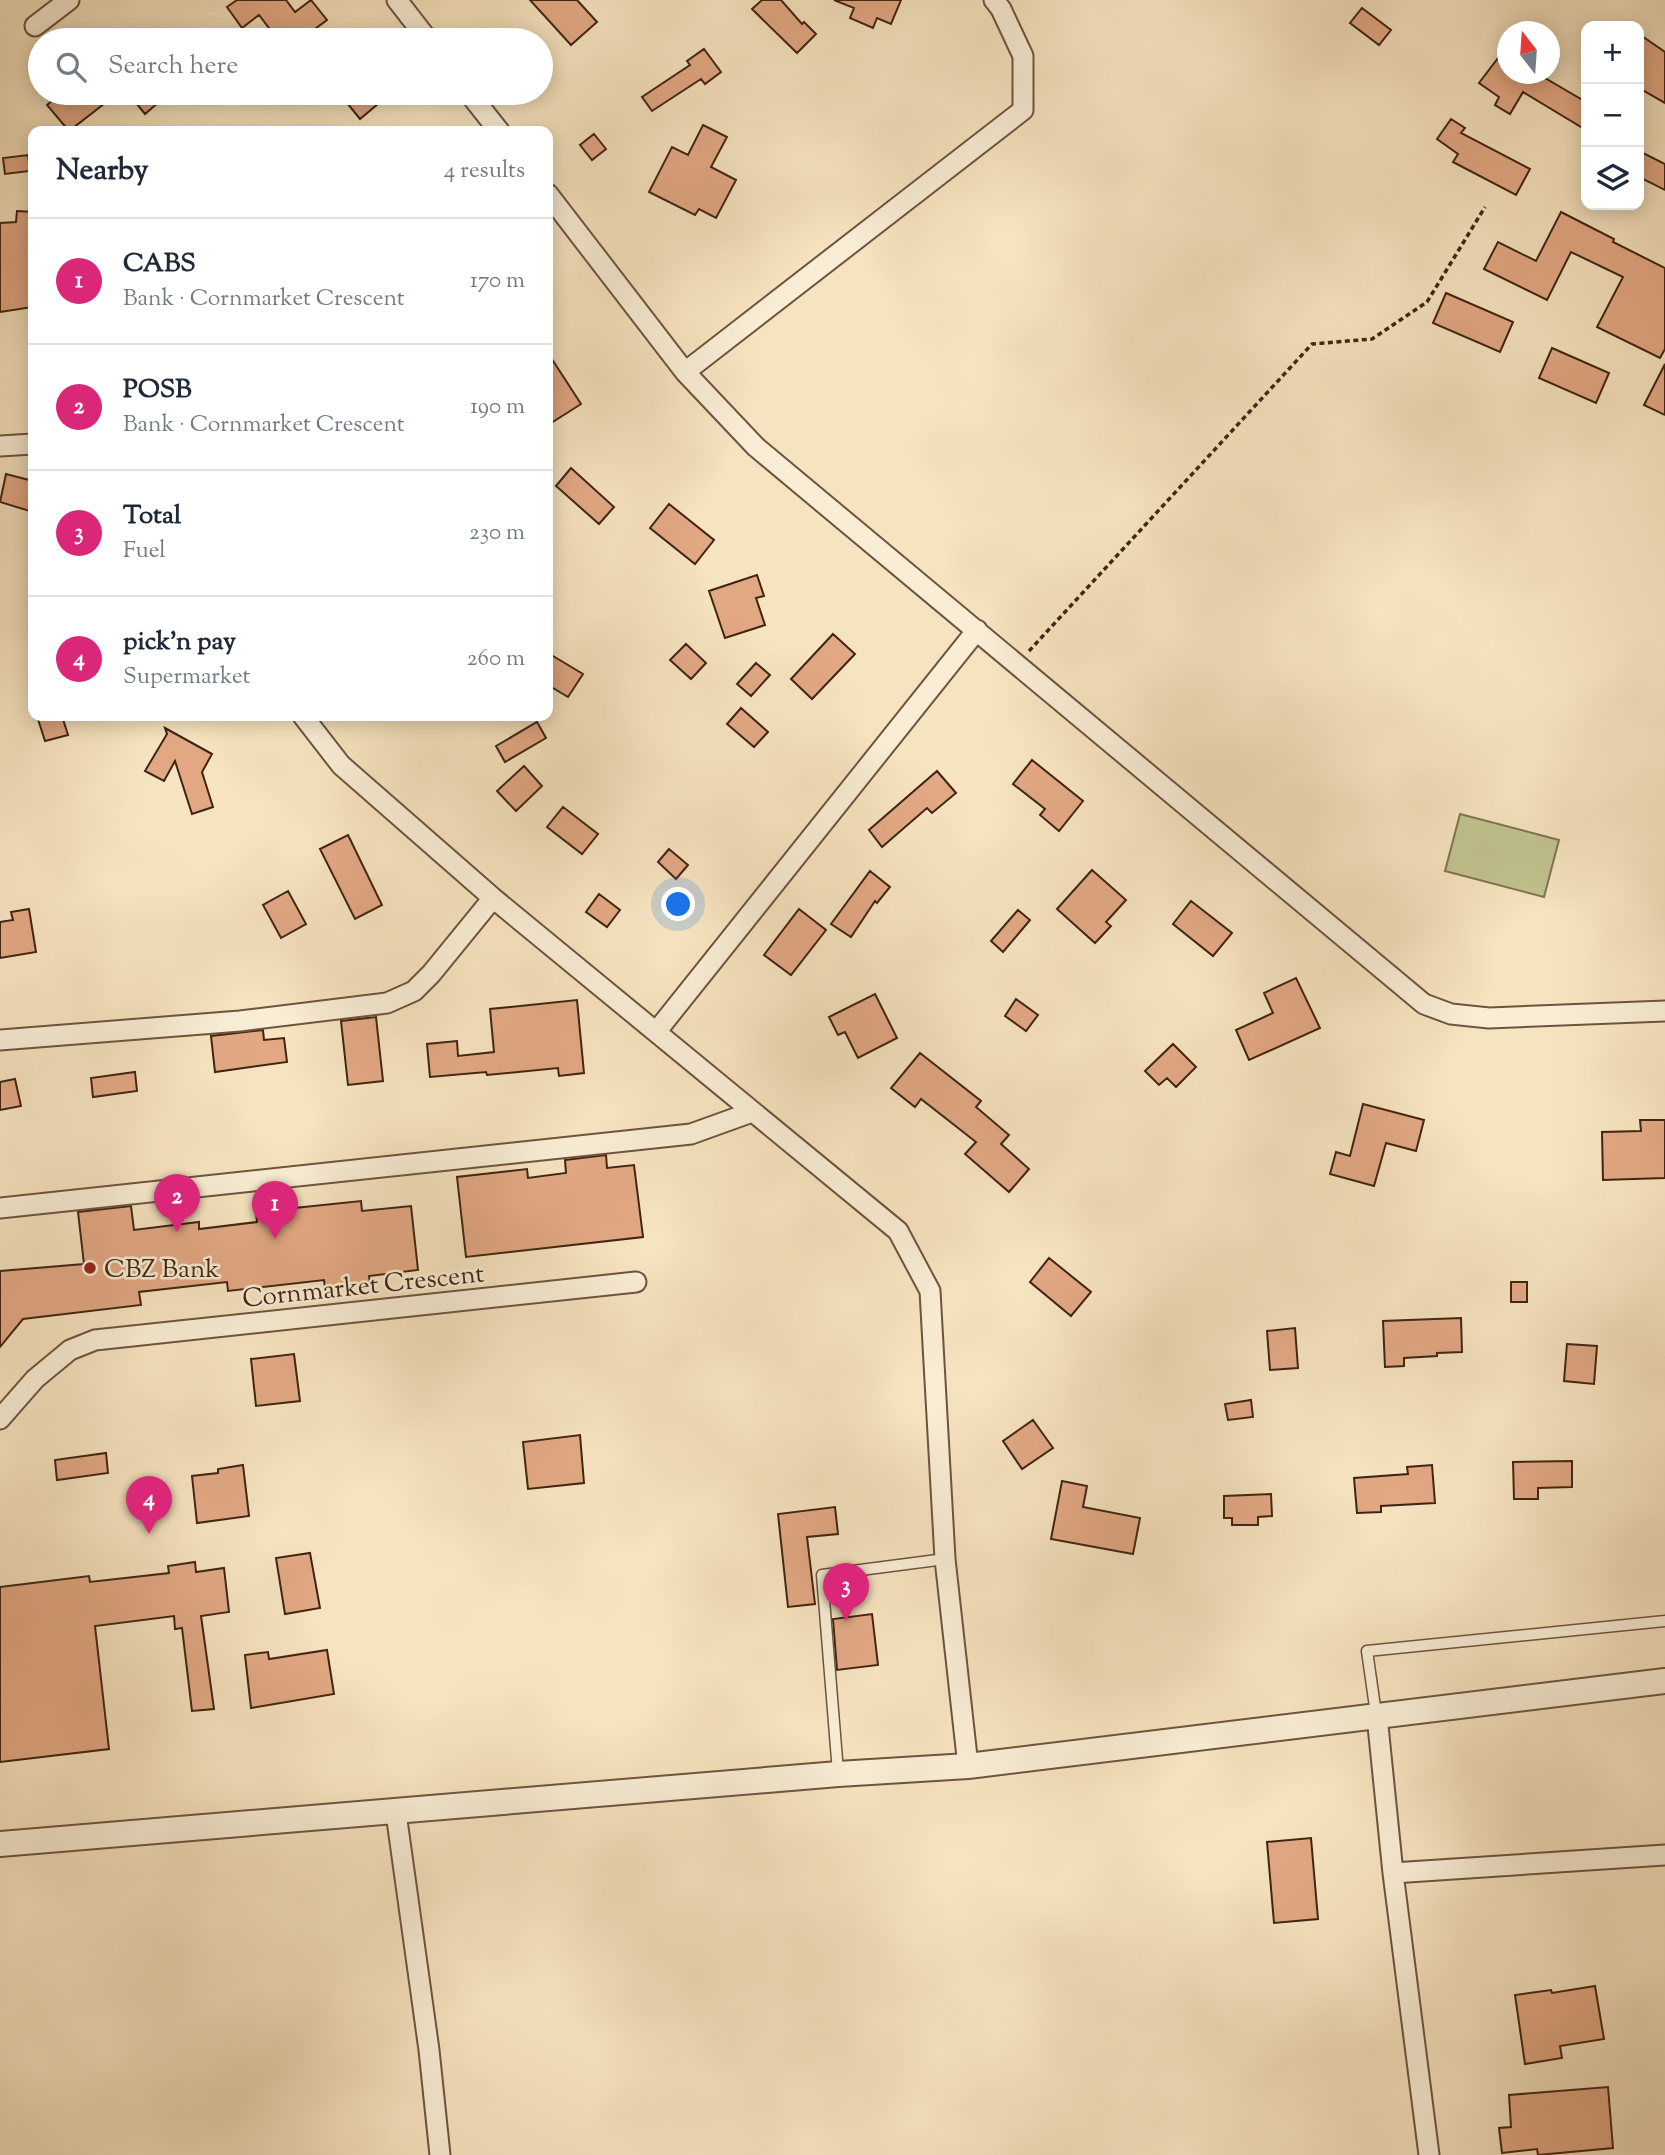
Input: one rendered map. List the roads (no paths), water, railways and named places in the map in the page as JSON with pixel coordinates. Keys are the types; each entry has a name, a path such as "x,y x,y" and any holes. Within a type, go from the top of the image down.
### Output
{"street":[{"path":"35,26 69,0"},
{"path":"397,0 419,28"},
{"path":"685,372 1023,110 1023,56 994,0"},
{"path":"478,105 495,126"},
{"path":"553,200 685,372 755,447 1424,1004 1451,1014 1489,1018 1665,1011"},
{"path":"0,446 28,444"},
{"path":"656,1032 977,630"},
{"path":"307,721 341,765 493,898 898,1231 930,1291 944,1559 968,1766"},
{"path":"0,1040 240,1021 387,1003 414,990 431,974 493,898"},
{"path":"0,1208 691,1134 752,1112"},
{"name":"Cornmarket Crescent","path":"0,1419 35,1379 70,1350 95,1340 636,1282"},
{"path":"0,1844 838,1774 968,1766 1665,1681"},
{"path":"1377,1716 1392,1873 1429,2155"},
{"path":"396,1812 429,2050 440,2155"},
{"path":"1392,1873 1665,1855"}],"lane":[{"path":"838,1774 822,1574 944,1559"},
{"path":"1377,1716 1367,1651 1665,1620"}],"place":[{"name":"POSB","path":"177,1232"},
{"name":"CABS","path":"275,1239"},
{"name":"CBZ Bank","path":"90,1268"},
{"name":"pick'n pay","path":"149,1534"},
{"name":"Total","path":"846,1621"}]}
